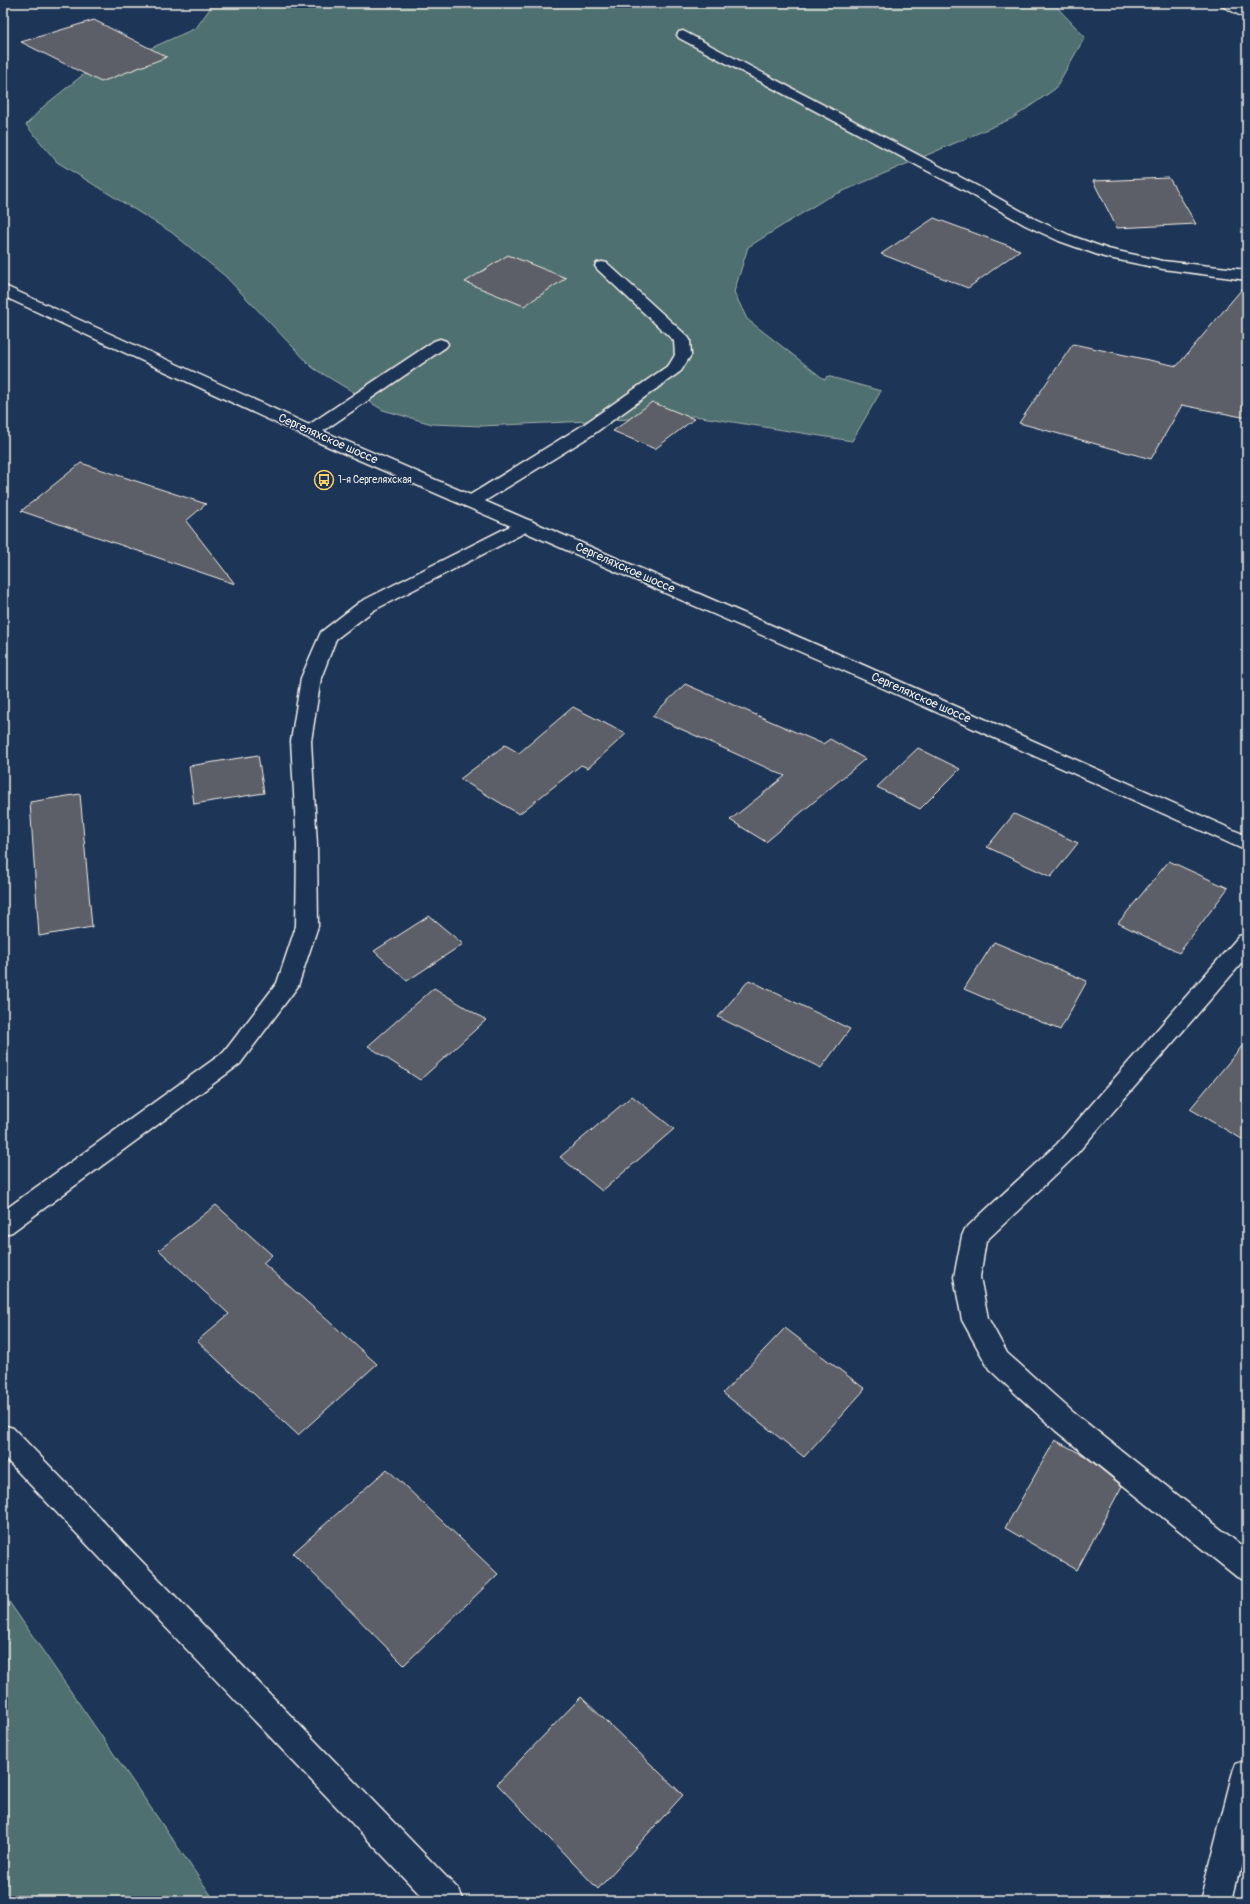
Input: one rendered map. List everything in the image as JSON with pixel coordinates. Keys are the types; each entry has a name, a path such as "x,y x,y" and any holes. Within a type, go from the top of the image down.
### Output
{"main road":[{"path":"1226,3 1247,15"},
{"path":"682,35 974,190 1030,222 1064,238 1104,253 1162,265 1247,275"},
{"path":"471,502 586,431 675,368 683,355 682,340 602,266"},
{"name":"Сергеляхское шоссе","path":"3,290 310,432 847,665 1247,844"},
{"path":"310,432 440,344"},
{"path":"3,1225 232,1058 287,986 307,926 307,846 301,741 311,678 328,636 367,606 526,525"},
{"path":"1247,942 1065,1151 974,1236 967,1277 975,1320 998,1361 1065,1422 1247,1567"},
{"path":"3,1437 448,1901"},
{"path":"1216,1901 1247,1775"}],"green space":[{"path":"214,3 1053,3 1085,37 1055,89 1013,118 825,199 748,247 734,292 747,319 825,380 827,376 881,391 852,441 695,416 482,426 432,424 383,410 313,368 225,276 171,232 57,162 26,125 44,106 84,74 100,76 151,48 196,28"},
{"path":"3,1593 215,1901 3,1901"}],"building":[{"path":"94,20 167,57 101,82 21,42"},
{"path":"1169,178 1196,224 1117,228 1093,181"},
{"path":"934,218 1020,250 968,288 881,254"},
{"path":"508,255 566,278 524,306 465,282"},
{"path":"1247,283 1247,418 1182,405 1151,459 1019,423 1073,344 1177,366"},
{"path":"652,402 694,419 655,449 613,431"},
{"path":"81,463 206,504 186,521 235,584 21,511"},
{"path":"685,684 823,744 830,739 865,759 766,842 730,820 785,776 652,716"},
{"path":"573,707 626,734 588,768 581,765 519,814 460,779 505,745 519,753"},
{"path":"918,748 960,769 920,809 877,787"},
{"path":"258,755 264,793 194,804 189,766"},
{"path":"80,794 92,927 39,936 30,802"},
{"path":"1014,814 1078,843 1051,877 987,847"},
{"path":"1169,861 1228,888 1179,953 1118,923"},
{"path":"429,916 463,944 407,981 374,951"},
{"path":"994,942 1087,981 1060,1030 964,989"},
{"path":"749,980 850,1029 821,1068 718,1017"},
{"path":"434,988 486,1020 420,1080 368,1046"},
{"path":"1247,1040 1247,1142 1190,1109"},
{"path":"632,1096 674,1129 602,1191 560,1157"},
{"path":"216,1205 272,1255 263,1263 377,1364 298,1435 197,1341 229,1314 159,1250"},
{"path":"785,1328 865,1389 804,1457 723,1393"},
{"path":"1055,1440 1085,1456 1122,1486 1077,1570 1005,1528"},
{"path":"387,1469 498,1574 404,1665 293,1553"},
{"path":"581,1697 683,1795 598,1889 497,1784"}],"place":[{"name":"1-я Сергеляхская","path":"324,480"}]}
